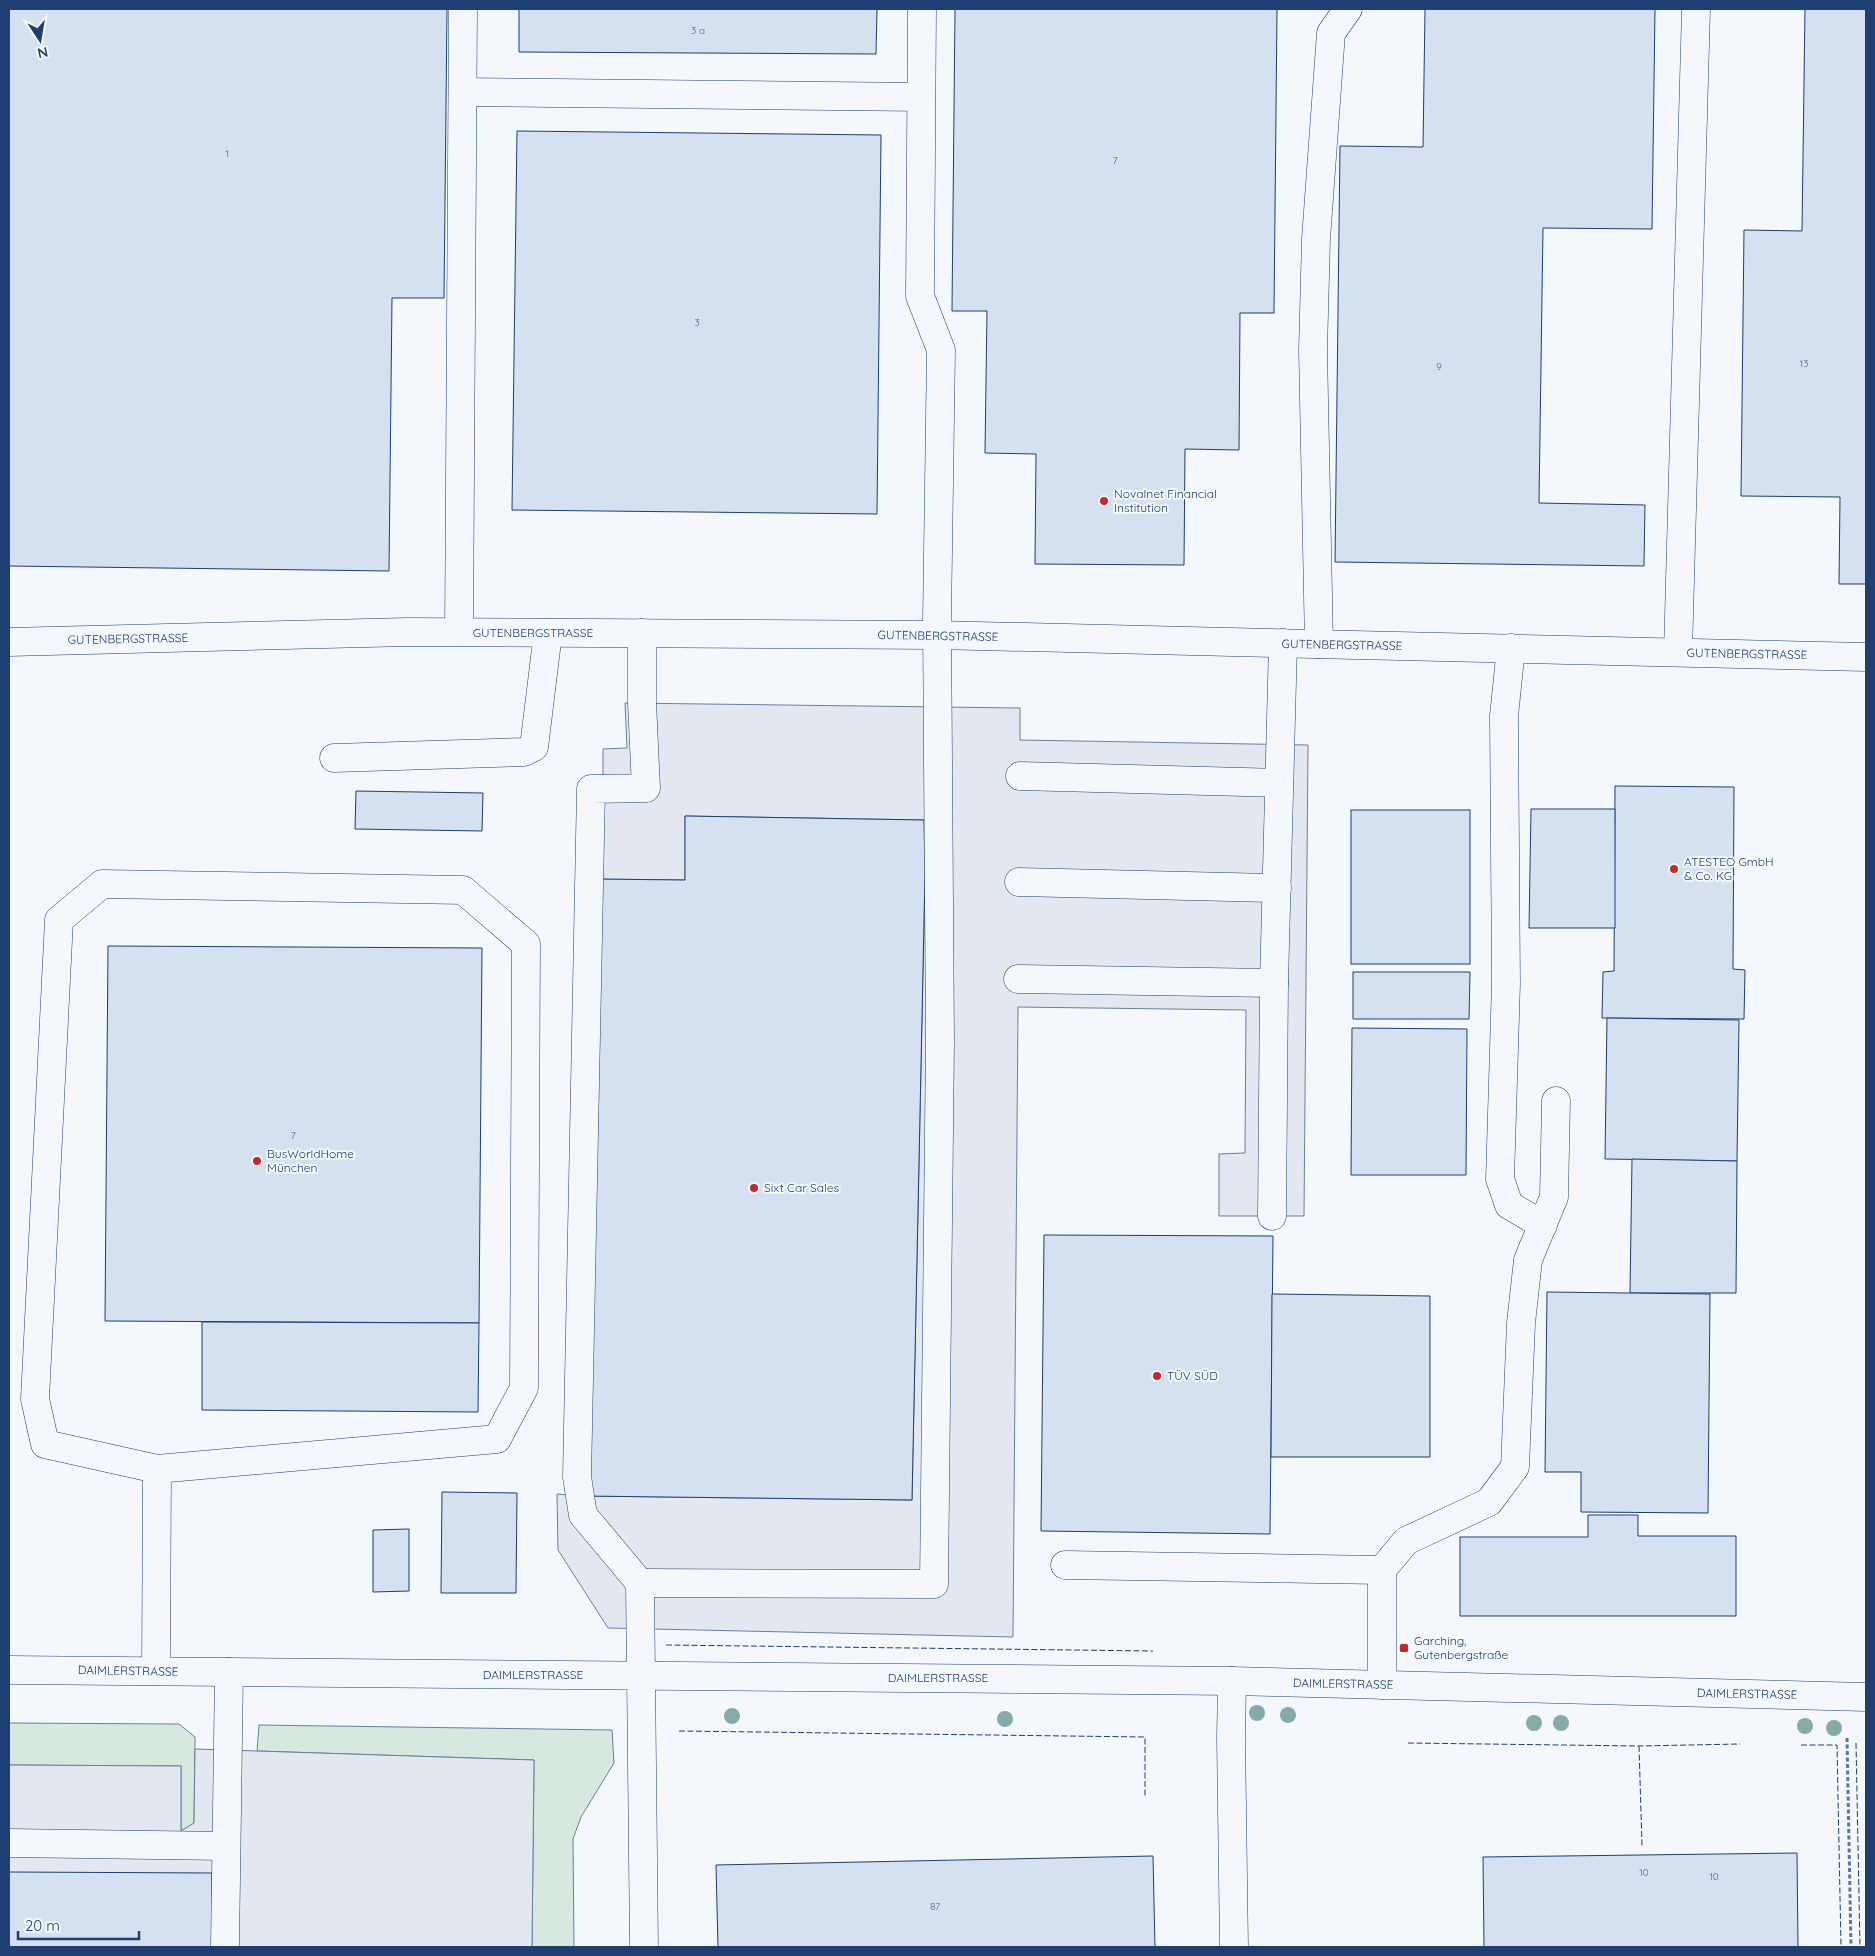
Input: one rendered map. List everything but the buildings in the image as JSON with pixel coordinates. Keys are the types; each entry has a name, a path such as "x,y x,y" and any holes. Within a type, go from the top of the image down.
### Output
{"street":[{"path":"459,632 463,9"},
{"path":"640,1583 934,1584 940,1041 937,636 941,350 920,296 922,9"},
{"path":"1319,644 1313,350 1316,239 1331,34 1348,9"},
{"path":"1678,652 1696,9"},
{"path":"463,92 921,97"},
{"name":"GUTENBERGSTRASSE","path":"9,642 459,632 642,633 937,636 1866,657"},
{"path":"334,758 524,752 534,747 548,633"},
{"path":"642,633 642,703 646,788 591,789 578,1477 583,1515 640,1583 644,1947"},
{"path":"1272,1216 1274,983 1283,643"},
{"path":"1512,648 1504,716 1506,983 1500,1179 1509,1205 1543,1225"},
{"path":"1020,776 1279,783"},
{"path":"1019,882 1276,888"},
{"path":"102,884 463,890 526,944 524,1388 497,1439 157,1469 45,1444 35,1399 59,920 102,884"},
{"path":"1018,979 1274,983"},
{"path":"1382,1685 1382,1570 1406,1540 1489,1502 1516,1467 1521,1323 1528,1260 1554,1197 1556,1101"},
{"path":"156,1672 157,1469"},
{"path":"1065,1565 1382,1570"},
{"name":"DAIMLERSTRASSE","path":"9,1670 1232,1681 1866,1697"},
{"path":"225,1947 229,1672"},
{"path":"1232,1681 1234,1947"},
{"path":"9,1843 226,1846"}],"path":[{"path":"1847,1738 1851,1947"}],"shaded area":[{"path":"625,703 1020,708 1020,740 1308,745 1304,1216 1219,1216 1219,1154 1245,1153 1246,1010 1018,1007 1013,1637 608,1628 558,1550 557,1494 583,1496 912,1500 925,873 924,820 685,816 685,880 595,879 603,778 603,749 627,748"},
{"path":"9,1723 179,1724 195,1737 194,1823 181,1831 181,1766 9,1765"},
{"path":"259,1725 612,1730 614,1763 581,1817 573,1839 574,1947 532,1947 534,1760 257,1751"},
{"path":"195,1749 534,1760 532,1947 9,1947 9,1765 181,1766 181,1831 194,1823"}],"fence":[{"path":"666,1645 1153,1651"},
{"path":"679,1731 1145,1737 1145,1798"},
{"path":"1408,1743 1639,1746 1740,1744"},
{"path":"1856,1743 1860,1947"},
{"path":"1801,1745 1837,1745 1841,1947"},
{"path":"1639,1746 1642,1846"}],"place":[{"name":"Novalnet Financial Institution","path":"1104,501"},
{"name":"ATESTEO GmbH & Co. KG","path":"1674,869"},
{"name":"BusWorldHome München","path":"257,1161"},
{"name":"Sixt Car Sales","path":"754,1188"},
{"name":"TÜV SÜD","path":"1157,1376"},
{"name":"Garching, Gutenbergstraße","path":"1404,1648"}]}
